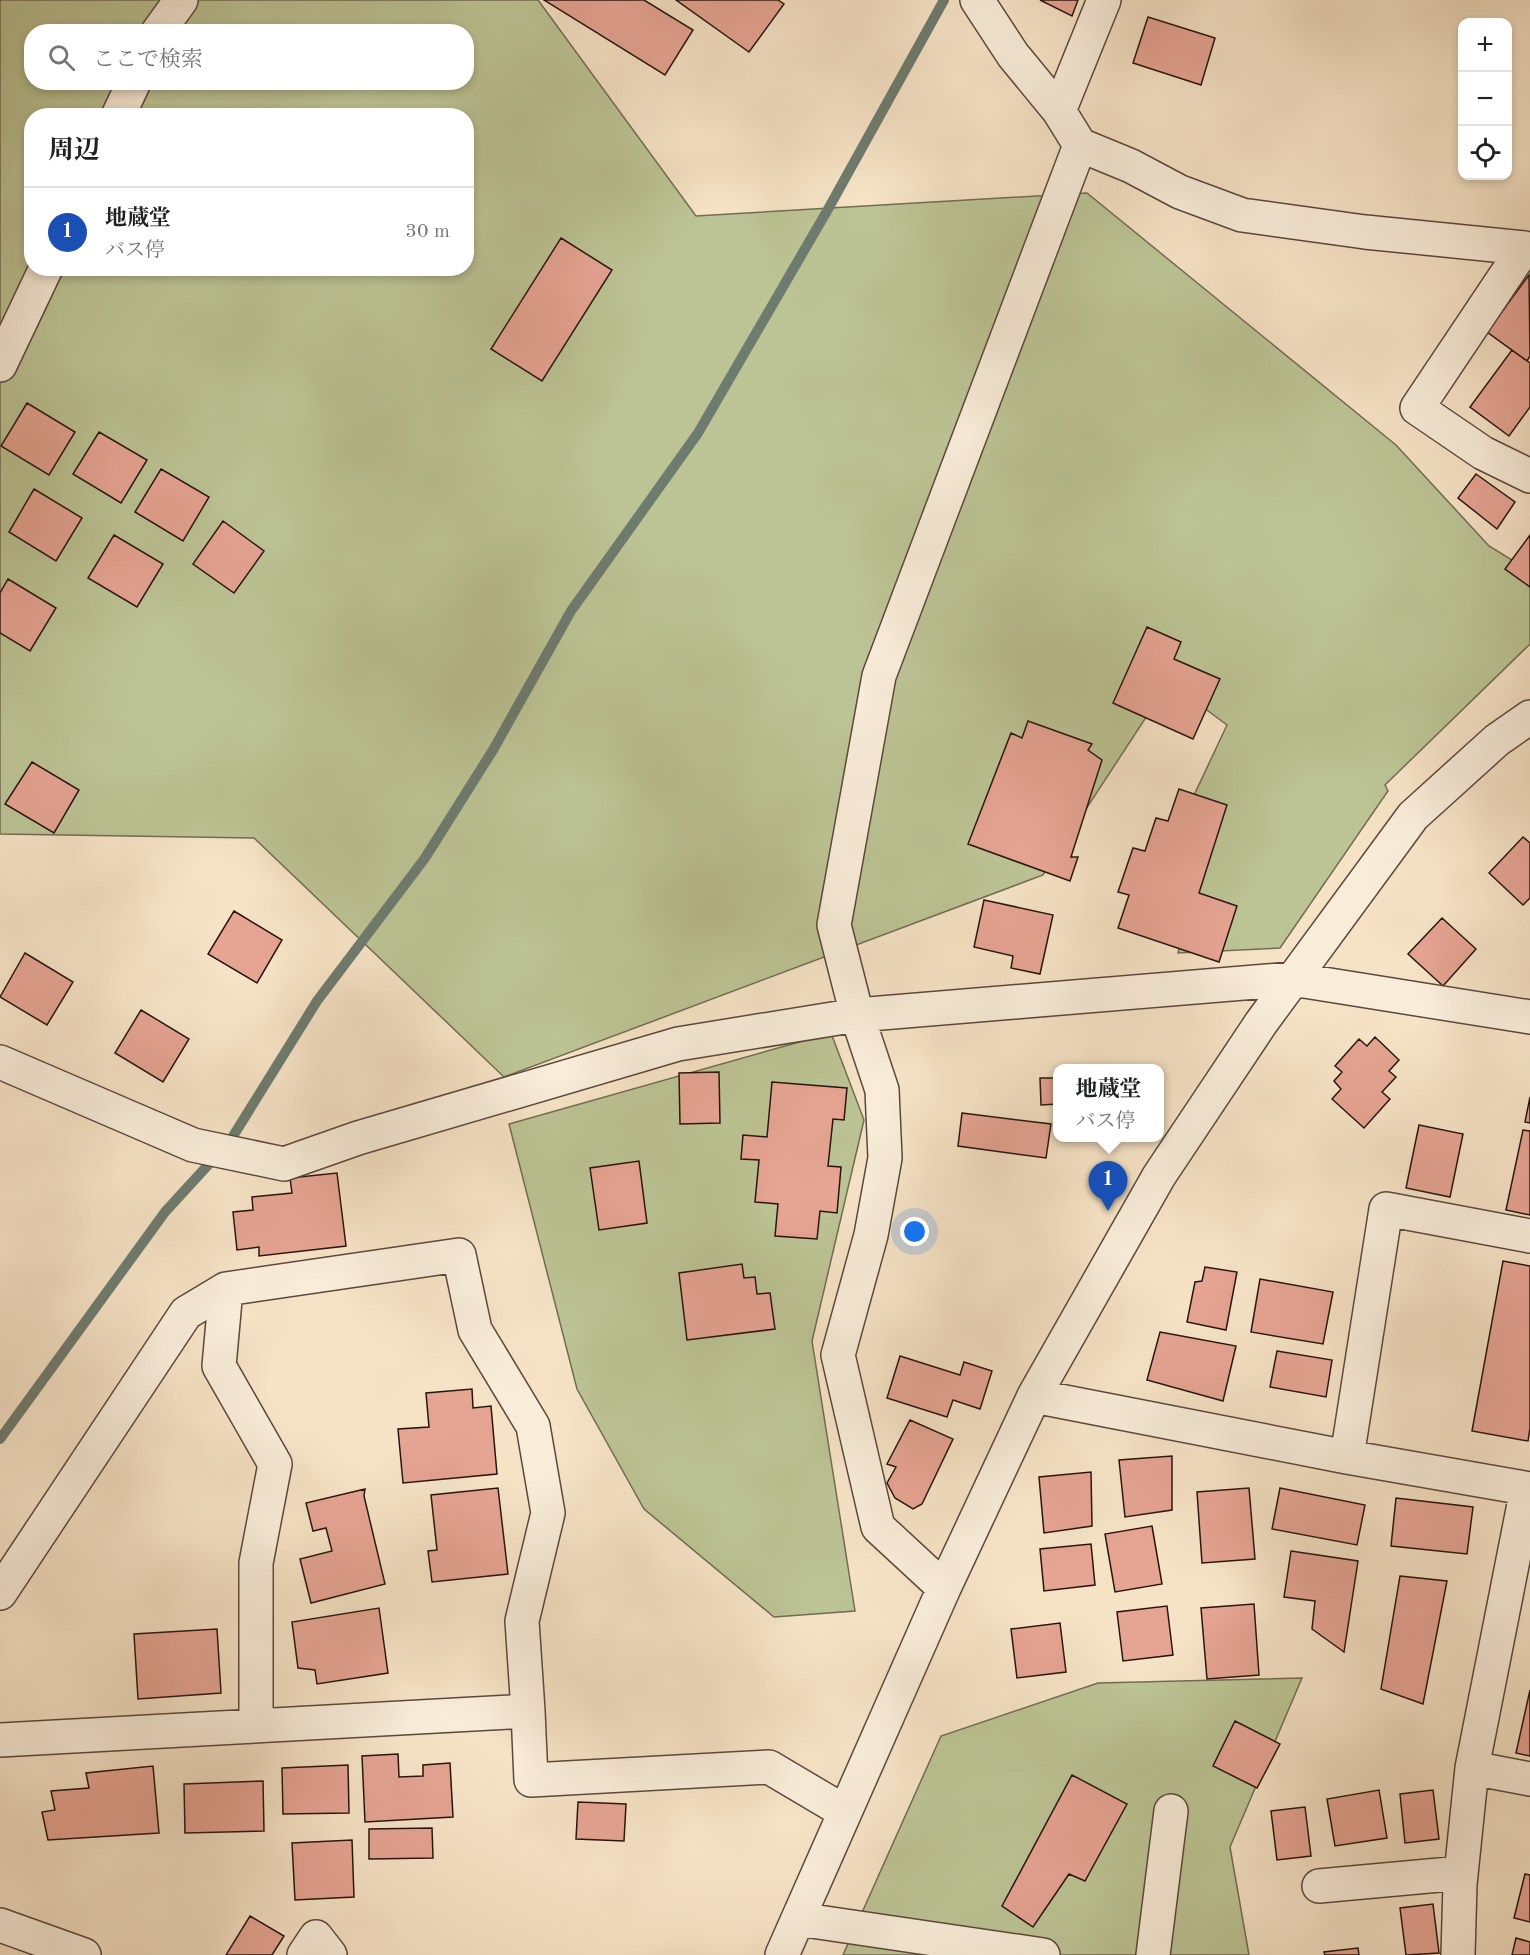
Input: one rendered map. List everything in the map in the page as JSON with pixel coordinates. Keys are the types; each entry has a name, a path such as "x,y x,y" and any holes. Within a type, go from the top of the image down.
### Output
{"street":[{"path":"164,24 181,0"},
{"path":"977,0 1013,55 1059,111 1080,145 1131,166 1180,192 1242,215 1365,232 1527,249 1417,408 1483,453 1530,476"},
{"path":"1059,111 1104,0"},
{"path":"122,108 130,90"},
{"path":"944,1588 878,1527 838,1355 871,1235 885,1158 882,1090 857,1015 834,925 879,676 1080,145"},
{"path":"0,365 42,276"},
{"path":"782,1955 944,1588 1034,1396 1159,1176 1292,979 1413,816 1497,740 1530,717"},
{"path":"0,1062 193,1145 284,1164 358,1138 678,1044 857,1015 1292,979 1530,1017"},
{"path":"1347,1457 1386,1209 1530,1236"},
{"path":"0,1593 186,1313 226,1289 459,1255 475,1330 533,1425 548,1513 522,1621 531,1780 769,1767 844,1812"},
{"path":"226,1289 219,1366 275,1464 256,1563 256,1726"},
{"path":"1034,1396 1347,1457 1529,1489 1472,1768 1461,1873 1458,1955"},
{"path":"0,1740 528,1711"},
{"path":"1472,1768 1530,1779"},
{"path":"1153,1955 1172,1811"},
{"path":"1319,1886 1461,1873"},
{"path":"798,1919 1043,1955"},
{"path":"0,1925 84,1955"},
{"path":"304,1955 316,1937 330,1955"}],"green space":[{"path":"0,0 538,0 696,216 1087,193 1396,445 1489,546 1530,571 1530,644 1385,785 1388,791 1280,948 1178,953 1210,844 1180,825 1227,725 1169,682 1043,875 504,1077 254,838 0,834"},
{"path":"831,1033 864,1120 812,1341 855,1611 774,1617 644,1509 577,1389 509,1124"},
{"path":"1302,1678 1230,1847 1249,1955 843,1955 941,1736 1098,1683"}],"building":[{"path":"544,0 644,0 693,30 665,75"},
{"path":"676,0 778,0 784,4 749,52"},
{"path":"1040,0 1078,0 1072,16"},
{"path":"1148,17 1215,38 1201,85 1133,63"},
{"path":"561,238 612,270 542,381 491,349"},
{"path":"1529,275 1530,356 1527,361 1487,332"},
{"path":"1512,350 1530,363 1530,407 1509,436 1470,407"},
{"path":"27,403 75,432 49,475 1,446"},
{"path":"99,432 147,460 121,503 73,474"},
{"path":"161,469 209,497 183,541 135,512"},
{"path":"1476,474 1515,502 1497,529 1458,498"},
{"path":"34,489 82,518 56,561 9,532"},
{"path":"223,521 264,551 234,593 193,564"},
{"path":"114,535 163,564 137,607 88,578"},
{"path":"1530,535 1530,587 1505,569"},
{"path":"8,579 56,608 30,651 0,633 0,593"},
{"path":"1147,627 1181,642 1174,659 1220,679 1193,739 1113,703"},
{"path":"1028,721 1092,744 1088,750 1102,760 1071,857 1078,857 1070,881 968,844 1011,733 1022,738"},
{"path":"32,762 79,790 54,833 5,804"},
{"path":"1179,789 1227,805 1199,893 1237,906 1219,962 1118,928 1129,895 1118,892 1133,848 1145,851 1156,818 1168,821"},
{"path":"1523,837 1530,843 1530,898 1523,905 1489,873"},
{"path":"984,900 1053,915 1040,974 1011,968 1013,956 974,947"},
{"path":"234,911 282,940 257,983 208,954"},
{"path":"1442,918 1476,949 1443,986 1408,954"},
{"path":"25,953 73,982 47,1025 0,997"},
{"path":"141,1010 189,1039 163,1082 115,1053"},
{"path":"1375,1037 1399,1060 1389,1071 1396,1077 1382,1092 1390,1099 1364,1128 1332,1099 1341,1089 1334,1081 1342,1072 1335,1066 1359,1039 1367,1046"},
{"path":"719,1072 720,1123 680,1124 679,1073"},
{"path":"1040,1078 1053,1078 1053,1104 1041,1105"},
{"path":"772,1082 847,1088 844,1120 833,1119 828,1166 841,1167 837,1213 820,1211 817,1239 775,1236 778,1204 755,1202 759,1160 741,1159 743,1135 767,1137"},
{"path":"1530,1097 1530,1123 1525,1122"},
{"path":"962,1113 1051,1124 1046,1158 958,1146"},
{"path":"1419,1125 1463,1134 1450,1197 1406,1188"},
{"path":"1523,1130 1530,1131 1530,1215 1506,1210"},
{"path":"639,1161 647,1223 599,1230 590,1168"},
{"path":"337,1173 346,1246 259,1256 259,1247 237,1250 233,1212 253,1210 252,1197 292,1193 290,1178"},
{"path":"1503,1261 1530,1266 1530,1428 1528,1441 1472,1431"},
{"path":"742,1264 744,1278 755,1277 757,1294 770,1293 775,1329 687,1340 679,1273"},
{"path":"1205,1267 1237,1272 1226,1330 1187,1322 1195,1282 1202,1281"},
{"path":"1260,1279 1333,1292 1323,1344 1251,1332"},
{"path":"1160,1332 1236,1346 1223,1401 1147,1380"},
{"path":"1277,1351 1332,1360 1326,1397 1270,1387"},
{"path":"900,1356 960,1375 964,1362 992,1371 980,1409 953,1400 947,1417 887,1398"},
{"path":"472,1389 473,1408 491,1406 497,1474 403,1483 398,1429 429,1427 426,1393"},
{"path":"910,1420 953,1439 922,1504 913,1509 895,1498 887,1483 896,1467 887,1464"},
{"path":"1172,1456 1172,1510 1125,1517 1119,1460"},
{"path":"1091,1472 1092,1526 1044,1533 1039,1477"},
{"path":"498,1488 508,1574 432,1582 428,1551 437,1550 431,1495"},
{"path":"1249,1488 1255,1559 1202,1563 1197,1492"},
{"path":"1280,1488 1365,1505 1357,1545 1272,1529"},
{"path":"365,1489 364,1496 385,1584 311,1603 300,1559 332,1551 326,1528 313,1531 306,1503"},
{"path":"1396,1498 1473,1507 1467,1554 1391,1546"},
{"path":"1152,1526 1162,1584 1115,1592 1105,1534"},
{"path":"1091,1544 1095,1585 1044,1591 1040,1549"},
{"path":"1291,1551 1358,1561 1344,1652 1312,1629 1315,1601 1284,1597"},
{"path":"1400,1576 1447,1581 1423,1704 1381,1689"},
{"path":"1254,1604 1259,1675 1207,1679 1201,1608"},
{"path":"1167,1606 1173,1655 1123,1661 1117,1612"},
{"path":"379,1608 388,1673 317,1684 315,1670 298,1668 292,1622"},
{"path":"1060,1623 1066,1672 1017,1678 1011,1629"},
{"path":"217,1629 221,1693 138,1699 134,1634"},
{"path":"1530,1690 1530,1756 1516,1753"},
{"path":"1235,1721 1280,1744 1257,1788 1213,1766"},
{"path":"398,1754 399,1777 423,1776 423,1765 450,1763 453,1817 365,1822 362,1756"},
{"path":"348,1765 349,1813 283,1814 282,1768"},
{"path":"153,1766 159,1833 48,1840 42,1812 55,1810 51,1791 89,1788 86,1773"},
{"path":"1072,1775 1127,1804 1085,1881 1069,1874 1033,1927 1002,1906"},
{"path":"263,1781 264,1831 185,1833 184,1784"},
{"path":"1379,1790 1387,1838 1335,1846 1327,1799"},
{"path":"1433,1790 1439,1839 1405,1843 1400,1794"},
{"path":"578,1802 626,1804 624,1841 576,1839"},
{"path":"1305,1807 1311,1856 1277,1860 1271,1811"},
{"path":"432,1828 433,1858 369,1859 369,1829"},
{"path":"352,1840 354,1897 295,1900 292,1843"},
{"path":"1525,1874 1530,1875 1530,1922 1514,1918"},
{"path":"1433,1904 1439,1953 1406,1955 1400,1908"},
{"path":"250,1916 284,1936 272,1955 226,1955"},
{"path":"1516,1938 1530,1942 1530,1955 1512,1955"},
{"path":"1358,1948 1359,1955 1325,1955 1324,1952"}],"waterway":[{"path":"0,1439 165,1212 230,1141 317,1001 425,858 493,750 571,611 698,433 827,211 944,0"}],"place":[{"name":"地蔵堂","path":"1108,1211"}]}
